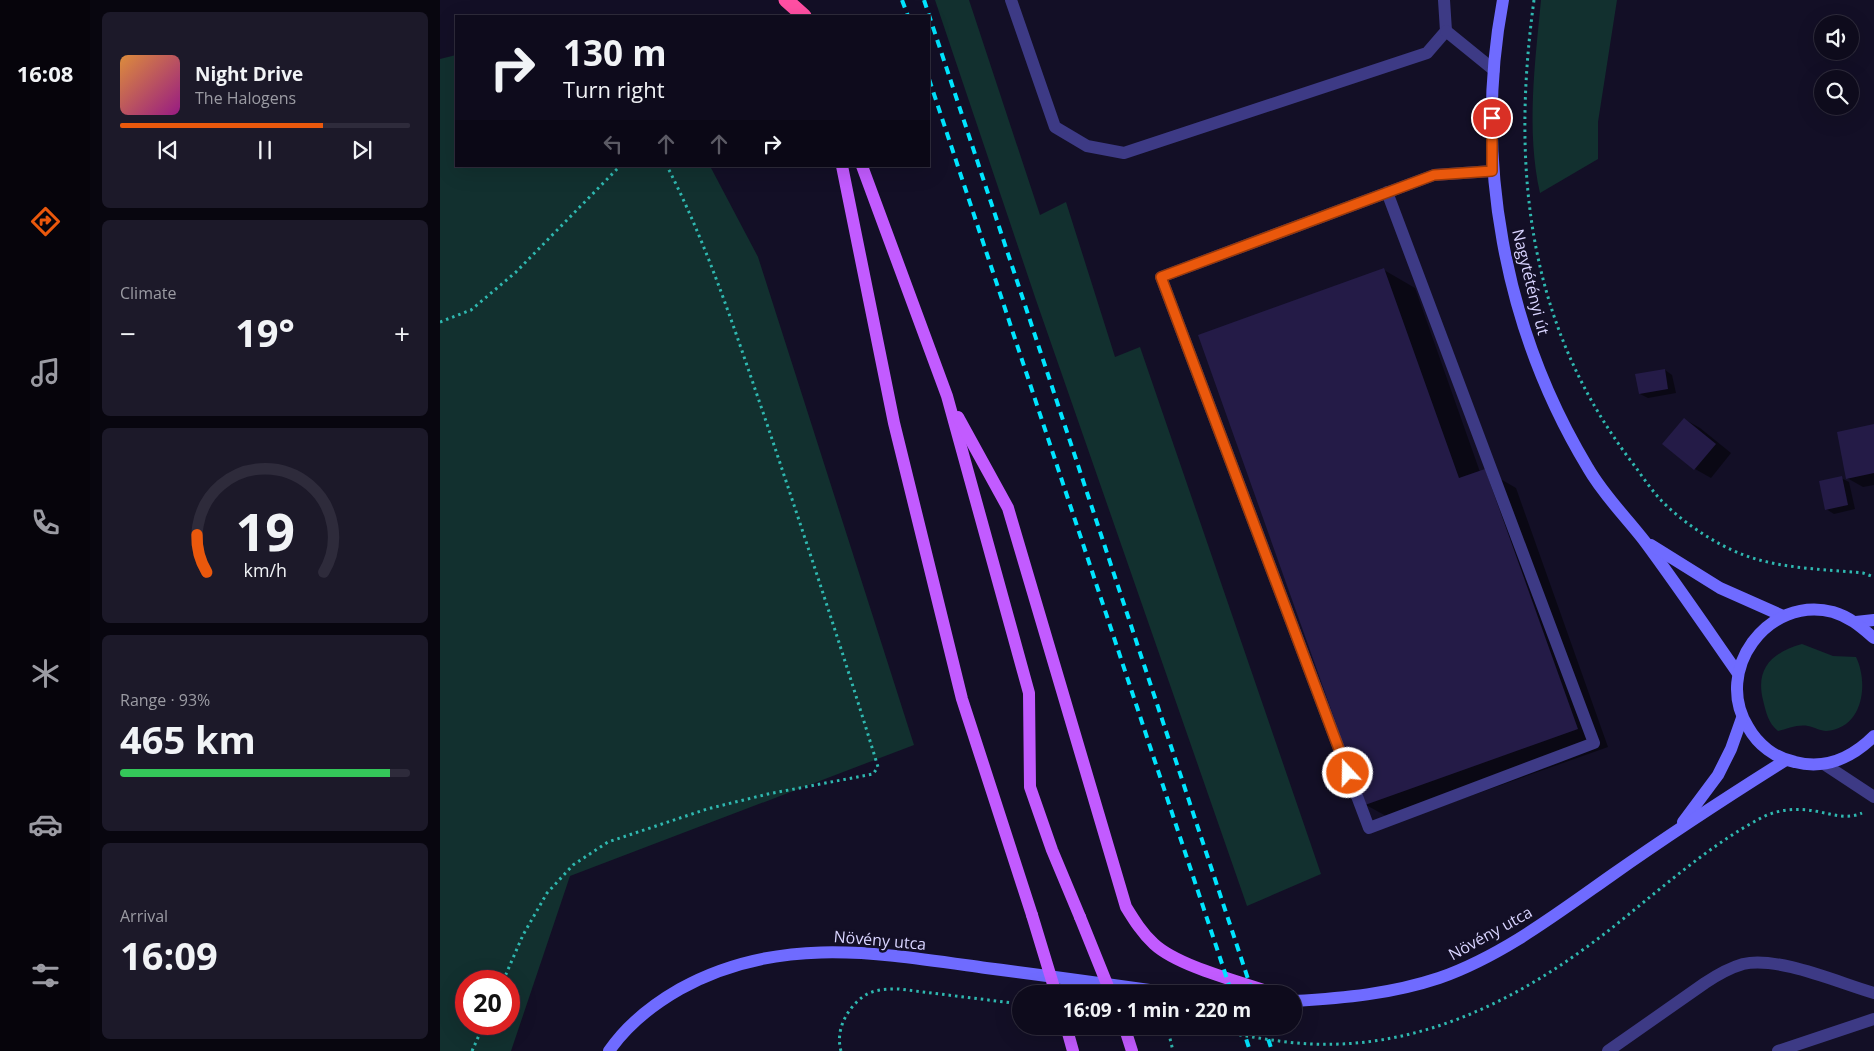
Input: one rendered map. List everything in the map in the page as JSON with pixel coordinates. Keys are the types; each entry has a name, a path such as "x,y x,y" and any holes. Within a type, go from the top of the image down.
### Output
{"highway":[{"path":"786,0 803,15"}],"main road":[{"path":"800,0 804,15"},
{"name":"Nagytétényi út","path":"1503,0 1494,70 1492,171 1498,214 1511,278 1530,346 1553,404 1588,469 1615,506 1645,541 1737,672"},
{"path":"842,167 894,423 960,690 1053,985"},
{"path":"862,167 947,396 1029,693 1030,787 1052,850 1107,985"},
{"path":"947,396 1008,508 1126,907 1155,945 1181,960 1249,985"},
{"name":"Nagytétényi út","path":"1645,541 1720,588 1782,616"},
{"path":"1874,638 1856,622 1832,612 1807,610 1782,616 1762,630 1746,649 1737,672 1736,695 1742,718 1758,741 1768,750 1786,760 1805,764 1824,764 1844,759 1861,749 1874,736"},
{"path":"1856,622 1874,620"},
{"name":"Növény utca","path":"1678,830 1718,775 1732,749 1742,718"},
{"name":"Növény utca","path":"1302,1000 1354,998 1395,991 1441,977 1473,963 1538,926 1678,830 1786,760"},
{"name":"Növény utca","path":"609,1051 626,1031 656,1003 699,978 737,964 781,954 827,951 879,953 1112,985"},
{"path":"1069,1035 1073,1051"}],"lane":[{"path":"1011,0 1055,128 1087,146 1124,153 1427,53 1446,31 1444,0"},
{"path":"1446,31 1494,70"},
{"path":"1387,192 1594,743 1369,828 1161,277 1387,192 1434,175 1492,171"},
{"path":"1824,764 1872,803"},
{"path":"1608,1051 1714,978 1742,964 1756,962 1779,964 1874,993"},
{"path":"1778,1051 1874,1019"}],"path":[{"path":"1534,0 1528,42 1524,119 1527,189 1538,264 1559,331 1600,419 1660,499 1702,533 1743,555 1788,566 1864,573 1874,577"},
{"path":"440,322 471,310 516,272 619,167"},
{"path":"507,970 523,935 547,893 573,865 608,842 707,809 768,794 873,774 878,767 797,514 739,344 703,244 667,167"},
{"path":"1250,1035 1311,1044 1362,1043 1424,1031 1471,1016 1523,990 1578,954 1704,855 1764,817 1789,809 1854,817 1872,803"},
{"path":"841,1051 841,1029 847,1014 865,996 879,990 899,988 1012,1003"},
{"path":"472,1051 479,1035"},
{"path":"1169,1035 1173,1051"}],"green space":[{"path":"935,0 969,0 1040,215 1066,202 1115,357 1140,347 1321,874 1247,906 1036,300"},
{"path":"1541,0 1617,0 1598,122 1598,159 1540,193 1533,145 1533,96"},
{"path":"455,55 455,167 711,167 758,257 914,745 570,876 520,1024 520,970 455,970 455,1035 516,1035 511,1051 440,1051 440,59"},
{"path":"1802,644 1833,656 1856,657 1862,680 1860,703 1855,714 1848,722 1838,728 1826,731 1808,726 1800,726 1778,731 1768,717 1761,689 1764,670 1775,657 1792,647"}],"building":[{"path":"1384,268 1459,478 1485,469 1578,729 1365,805 1198,335"},
{"path":"1665,369 1668,389 1639,394 1635,374"},
{"path":"1684,418 1716,444 1694,470 1662,444"},
{"path":"1874,424 1874,473 1846,479 1837,432"},
{"path":"1842,476 1848,505 1825,510 1819,481"}],"railway":[{"path":"902,0 908,15"},
{"path":"924,0 929,15"},
{"path":"930,18 1250,985"},
{"path":"930,82 1229,985"},
{"path":"1245,1035 1250,1051"},
{"path":"1267,1035 1272,1051"}],"route":[{"path":"1348,773 1161,277 1434,175 1492,171 1492,118"}]}
